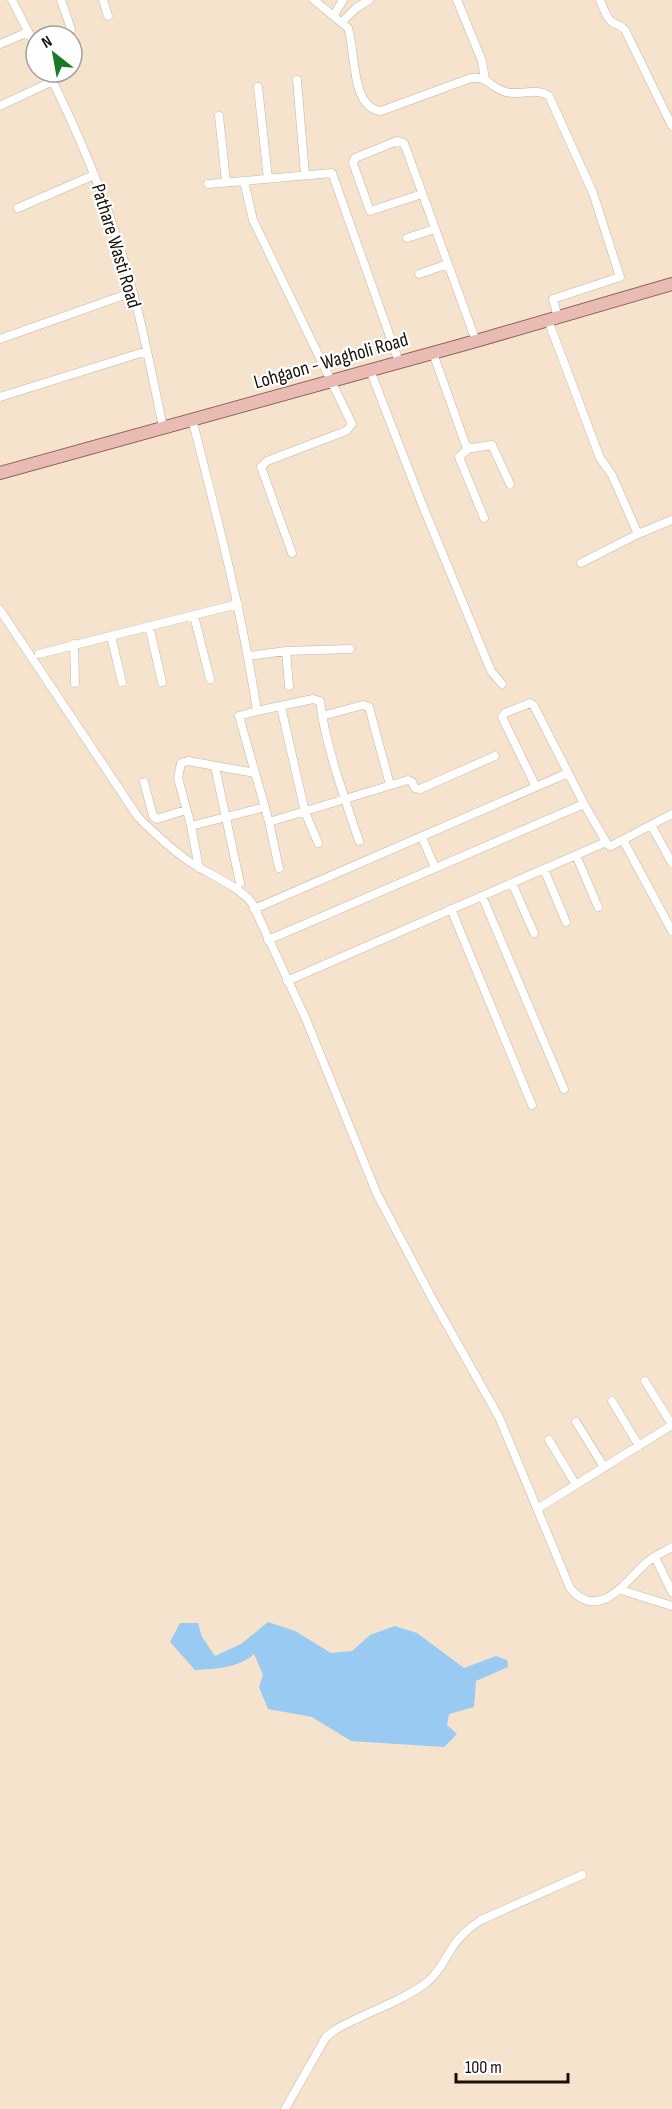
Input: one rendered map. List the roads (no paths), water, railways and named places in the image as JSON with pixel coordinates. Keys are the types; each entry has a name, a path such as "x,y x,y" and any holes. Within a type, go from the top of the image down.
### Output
{"main road":[{"name":"Lohgaon - Wagholi Road","path":"0,473 476,341 672,284"}],"street":[{"path":"12,0 24,24"},
{"path":"61,0 69,24"},
{"path":"103,0 108,16"},
{"path":"314,0 348,28 351,35 353,66 364,102 374,111 381,111 471,78 485,79 503,92 538,92 549,96 593,194 620,277 553,299 553,319 561,359 600,458 612,475 638,534"},
{"path":"334,15 343,0"},
{"path":"342,22 356,8 369,0"},
{"path":"457,0 482,61 485,79"},
{"path":"600,0 608,18 625,30 672,126"},
{"path":"0,44 24,34"},
{"path":"297,80 305,175"},
{"path":"0,106 47,84"},
{"name":"Pathare Wasti Road","path":"54,84 106,205 133,292 163,427"},
{"path":"258,87 268,179"},
{"path":"219,116 226,182"},
{"path":"422,194 370,211 353,164 355,158 401,142 404,143 476,341"},
{"path":"208,184 332,173 399,362"},
{"path":"18,208 94,175"},
{"path":"244,181 252,219 330,382 351,419 350,429 267,461 261,467 292,553"},
{"path":"406,238 435,229"},
{"path":"419,273 448,264"},
{"path":"0,339 133,292"},
{"path":"0,397 147,351"},
{"path":"433,353 464,441 469,448"},
{"path":"369,370 491,671 502,684"},
{"path":"192,419 238,604 257,711"},
{"path":"484,518 459,457 469,448 492,445 510,483"},
{"path":"581,563 638,534 672,520"},
{"path":"39,654 238,604"},
{"path":"0,610 129,806 162,841 199,868 239,892 248,899 254,909 328,1071 377,1194 434,1302 499,1417 566,1581 575,1594 582,1599 600,1600 621,1590 647,1562 672,1547"},
{"path":"194,615 210,679"},
{"path":"149,626 162,682"},
{"path":"111,636 122,682"},
{"path":"74,644 75,683"},
{"path":"248,656 285,651 350,649"},
{"path":"285,651 289,686"},
{"path":"279,868 269,822 239,716 318,699 320,701 345,799 359,841"},
{"path":"536,787 502,717 505,713 533,703 584,804 606,842 611,846 672,814"},
{"path":"322,716 363,705 369,706 390,785"},
{"path":"281,706 305,812 318,843"},
{"path":"269,822 390,785 410,781 415,788 420,789 495,756"},
{"path":"199,868 178,778 181,763 188,760 255,773"},
{"path":"215,767 240,883"},
{"path":"254,909 568,773"},
{"path":"144,782 153,816 157,819 186,810"},
{"path":"268,940 584,804"},
{"path":"191,826 265,807"},
{"path":"651,825 672,863"},
{"path":"422,837 435,868"},
{"path":"623,840 672,931"},
{"path":"287,981 606,842"},
{"path":"576,855 598,907"},
{"path":"544,869 566,922"},
{"path":"512,883 534,933"},
{"path":"482,896 564,1089"},
{"path":"451,909 532,1106"},
{"path":"537,1509 672,1425 645,1381"},
{"path":"612,1401 639,1446"},
{"path":"576,1422 604,1467"},
{"path":"549,1440 576,1485"},
{"path":"655,1557 672,1592"},
{"path":"621,1590 672,1606"},
{"path":"285,2109 300,2078 326,2037 426,1982 441,1969 453,1946 466,1930 481,1920 582,1875"}],"water":[{"path":"268,1622 295,1631 331,1653 352,1651 370,1635 395,1626 417,1633 464,1668 496,1656 507,1660 508,1667 476,1681 474,1707 449,1714 447,1725 457,1734 444,1747 351,1741 312,1717 268,1709 259,1687 263,1675 254,1654 234,1665 195,1670 170,1642 180,1623 198,1623 202,1637 215,1656 241,1644"}]}
